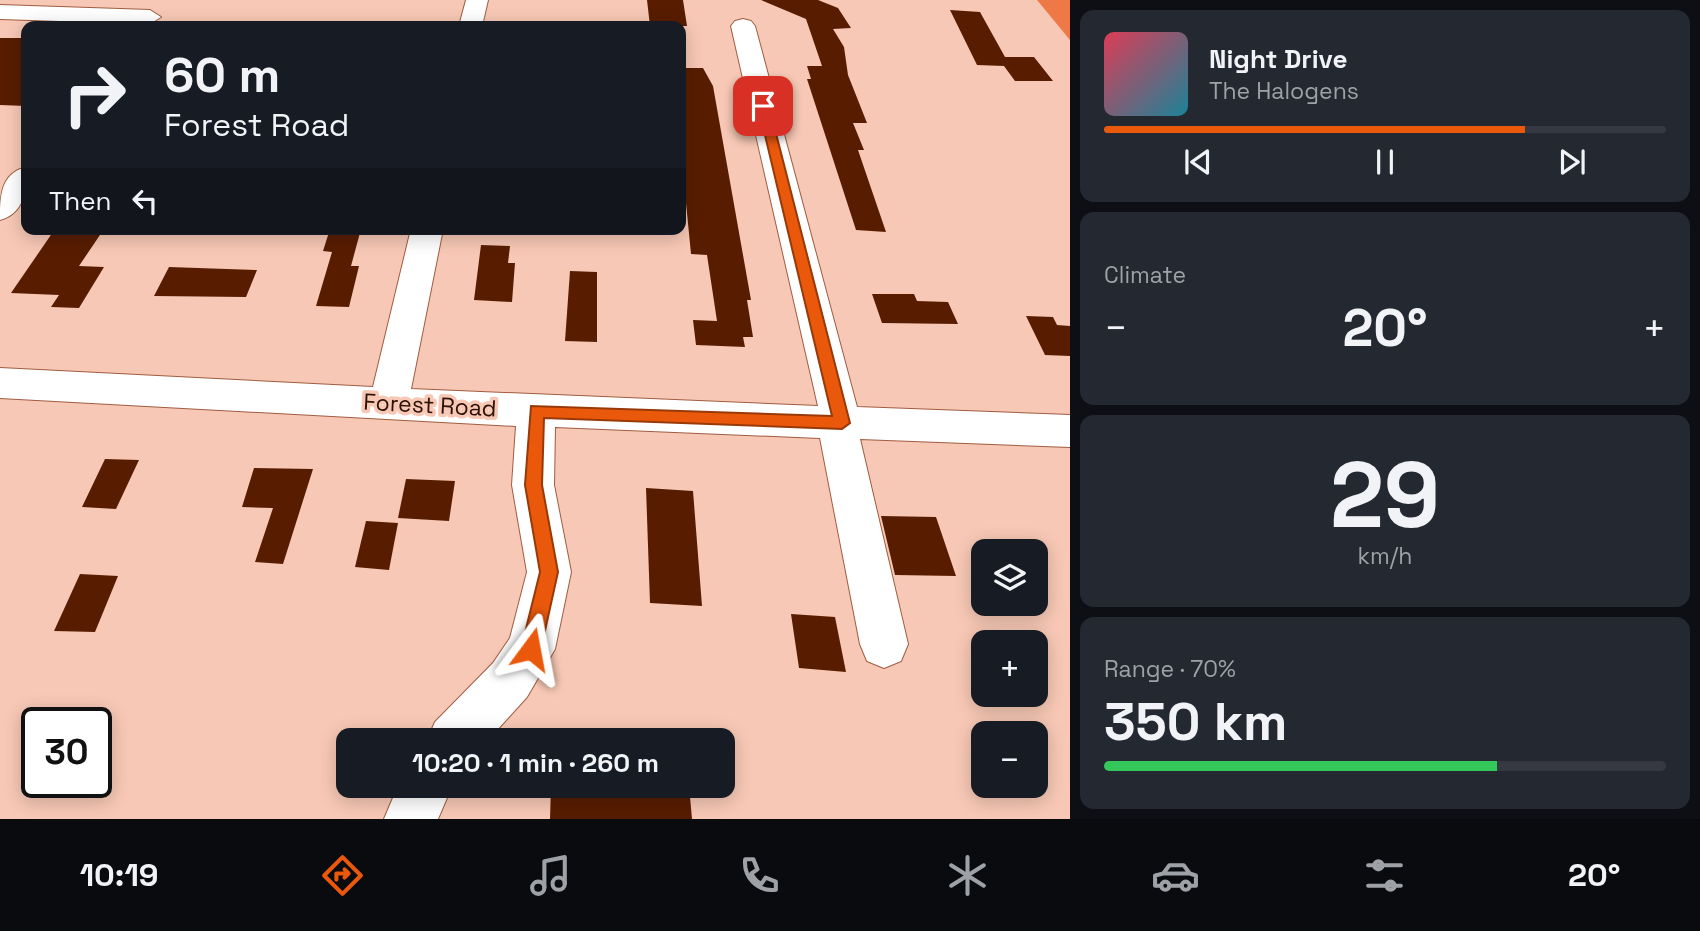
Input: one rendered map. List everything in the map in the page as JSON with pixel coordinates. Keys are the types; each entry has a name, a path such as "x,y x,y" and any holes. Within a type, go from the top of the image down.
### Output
{"street":[{"path":"472,21 477,0"},
{"path":"0,12 152,14"},
{"path":"743,26 839,423 884,643"},
{"path":"0,210 21,183"},
{"path":"389,402 426,235"},
{"name":"Forest Road","path":"0,383 536,411 1070,430"},
{"path":"464,728 510,680 531,649 549,572 533,485 536,411"},
{"path":"411,819 420,798"}],"shaded area":[{"path":"1037,0 1070,0 1070,40"}],"building":[{"path":"647,0 683,0 687,26 686,21 649,21"},
{"path":"761,0 818,0 838,8 851,28 833,29 844,47 848,75 867,123 853,123 864,150 858,150 886,232 856,230 807,79 811,79 807,66 822,66 806,19"},
{"path":"950,10 980,12 1005,57 1034,57 1053,81 1015,81 1004,66 977,65"},
{"path":"0,38 21,38 21,106 0,105"},
{"path":"686,68 703,68 713,86 751,300 747,300 753,337 743,337 745,347 696,345 693,320 717,321 707,255 691,254 686,203"},
{"path":"51,235 100,235 79,266 104,267 79,308 51,307 59,295 11,293"},
{"path":"328,235 359,235 351,266 359,266 349,307 316,306 332,252 323,251"},
{"path":"481,245 510,246 508,263 515,263 512,302 474,300"},
{"path":"169,267 257,270 246,297 154,296"},
{"path":"570,271 597,272 597,342 565,341"},
{"path":"872,294 914,294 917,301 948,302 958,324 882,323"},
{"path":"1026,316 1053,317 1057,325 1070,326 1070,356 1045,355"},
{"path":"105,459 139,460 116,509 82,507"},
{"path":"254,468 313,469 283,564 255,562 273,508 242,507"},
{"path":"406,479 455,481 449,521 398,518"},
{"path":"646,488 693,491 702,606 650,603"},
{"path":"881,516 936,517 956,576 895,575"},
{"path":"366,521 398,523 389,570 355,567"},
{"path":"80,574 118,576 95,632 54,631"},
{"path":"791,614 835,617 846,672 799,668"},
{"path":"551,798 690,798 692,819 550,819"}],"route":[{"path":"531,649 549,572 533,485 536,411 842,423 763,106"}]}
